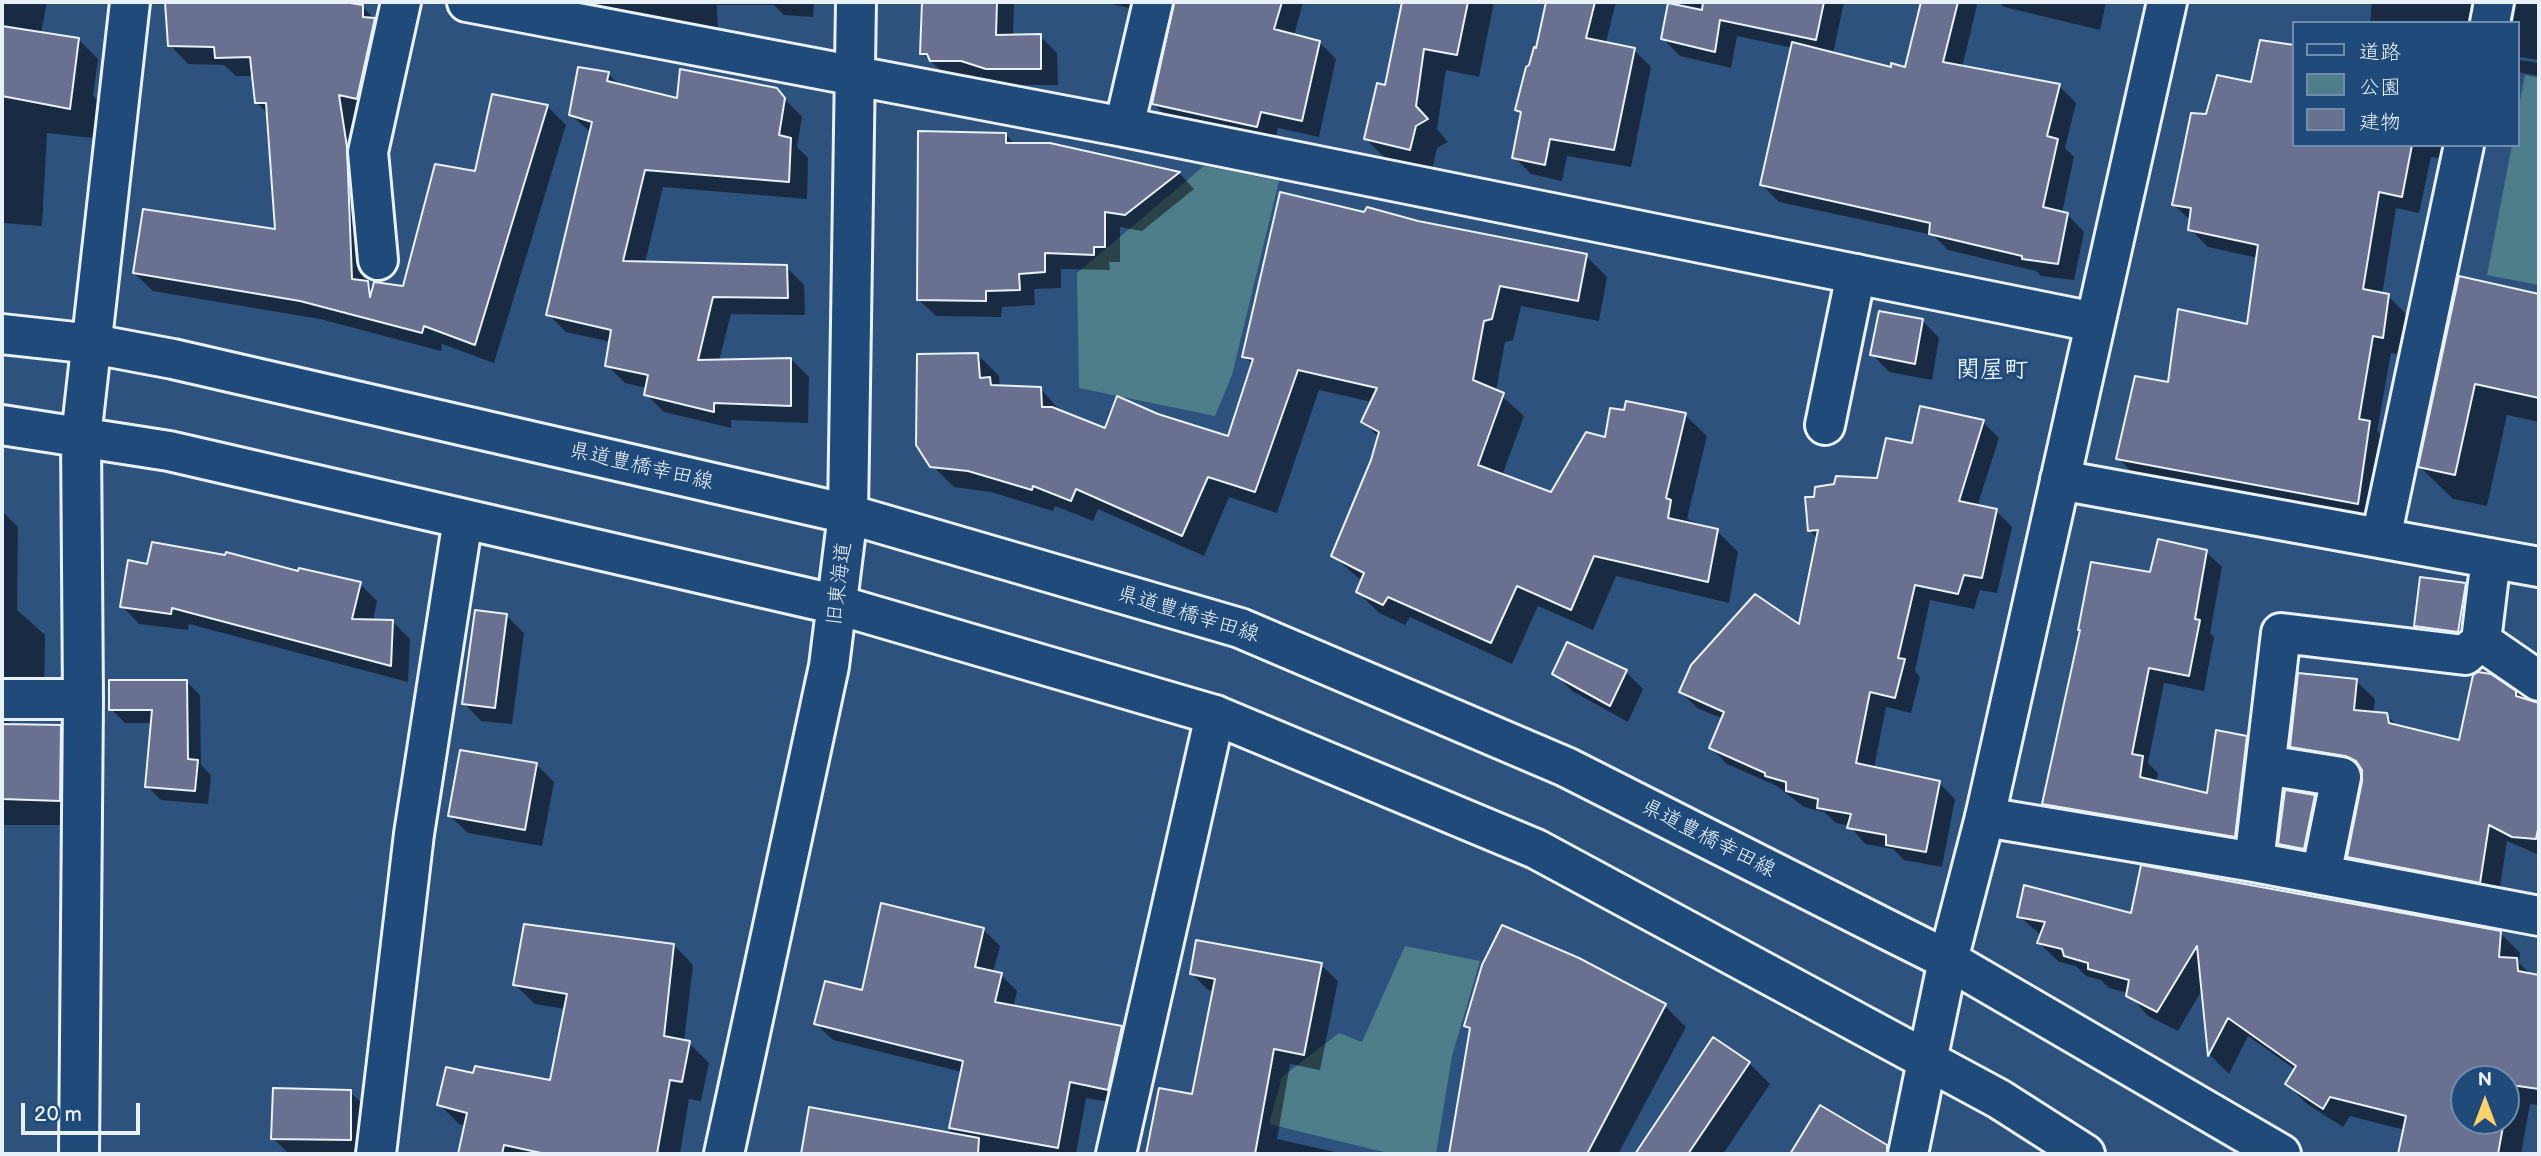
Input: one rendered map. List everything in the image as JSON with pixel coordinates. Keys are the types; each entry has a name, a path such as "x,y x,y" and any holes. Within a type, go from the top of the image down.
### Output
{"street":[{"path":"79,1154 83,699 81,438 130,2"},
{"path":"378,260 368,152 401,2"},
{"path":"467,2 1124,127 2094,322"},
{"name":"旧東海道","path":"724,1154 826,680 838,605 848,514 856,2"},
{"path":"1124,127 1153,2"},
{"path":"1908,1154 1948,960 1985,817 2167,2"},
{"path":"2490,21 2494,2"},
{"path":"2381,538 2464,147"},
{"path":"1825,425 1856,275"},
{"name":"県道豊橋幸田線","path":"2,334 93,344 173,359 848,514 1240,628 1566,767 1948,960 2281,1154"},
{"path":"2,425 169,451 838,605 1215,715 1536,849 1999,1099 2085,1154"},
{"path":"2060,480 2539,567"},
{"path":"376,1154 414,834 463,519"},
{"path":"2254,862 2281,634 2465,655 2481,641 2490,558"},
{"path":"2481,641 2539,681"},
{"path":"2,699 83,699"},
{"path":"1116,1154 1215,715"},
{"path":"2266,765 2341,777 2321,875"},
{"path":"1985,817 2254,862 2539,916"}],"green space":[{"path":"2525,75 2539,78 2539,285 2487,275 2512,147 2520,147 2520,101"},
{"path":"1204,166 1279,181 1232,375 1215,416 1079,388 1077,273"},
{"path":"1405,946 1480,961 1452,1056 1436,1154 1392,1154 1269,1124 1282,1077 1339,1033 1362,1042"}],"building":[{"path":"165,2 344,2 363,5 363,17 375,18 357,99 339,95 347,147 352,279 368,281 370,297 374,282 403,286 435,164 475,171 492,94 548,105 475,345 424,326 422,333 300,301 133,273 143,209 275,229 266,103 255,103 250,57 215,58 214,47 168,46"},
{"path":"922,2 997,2 996,35 1041,34 1041,69 986,69 961,61 930,61 927,54 920,54"},
{"path":"1174,2 1282,2 1274,29 1320,41 1302,121 1261,112 1257,127 1152,104"},
{"path":"1402,2 1468,2 1457,55 1424,49 1416,106 1428,119 1416,126 1410,150 1364,139 1377,83 1385,85"},
{"path":"1546,2 1595,2 1586,38 1635,48 1614,150 1550,139 1545,165 1512,158 1521,112 1515,110 1526,67 1534,47 1536,48"},
{"path":"1703,2 1824,2 1816,40 1720,20 1715,52 1661,39 1668,3 1702,10"},
{"path":"1921,2 1958,2 1943,62 2060,84 2047,136 2058,139 2043,207 2068,213 2058,264 2022,259 2022,256 1929,234 1930,223 1760,185 1792,42 1891,67 1891,63 1905,67"},
{"path":"2,26 79,38 70,109 2,96"},
{"path":"2260,40 2292,45 2292,147 2412,147 2402,197 2379,192 2363,289 2389,294 2383,338 2373,336 2359,419 2370,421 2358,504 2116,459 2135,376 2168,382 2178,309 2247,324 2258,245 2188,230 2191,208 2172,205 2191,113 2206,114 2217,75 2251,82"},
{"path":"578,67 609,72 607,81 677,98 680,69 777,88 785,98 779,135 791,138 789,182 645,170 623,261 787,265 788,298 713,297 698,360 791,358 791,406 714,403 714,412 644,395 648,375 605,366 611,330 546,315 592,122 569,115"},
{"path":"918,131 1006,133 1006,143 1050,143 1180,172 1125,215 1105,212 1105,247 1094,247 1094,255 1045,253 1045,272 1019,274 1020,290 986,291 986,301 917,300"},
{"path":"1280,192 1364,212 1367,207 1418,221 1587,254 1578,301 1500,286 1492,319 1484,321 1473,380 1504,393 1478,465 1551,492 1586,432 1605,437 1610,408 1624,410 1626,401 1686,413 1666,498 1671,500 1668,518 1718,529 1708,582 1594,556 1571,610 1517,586 1491,643 1388,597 1383,605 1356,592 1364,573 1331,556 1371,460 1379,432 1361,422 1377,388 1298,370 1255,492 1208,477 1182,536 1076,489 1071,501 1033,486 1032,490 968,471 930,467 916,445 917,354 978,353 980,378 990,377 991,385 1041,387 1042,407 1052,407 1105,428 1117,396 1158,414 1228,436 1253,359 1242,357"},
{"path":"2459,276 2539,294 2539,398 2475,384 2455,475 2418,467"},
{"path":"1879,311 1923,319 1915,364 1870,355"},
{"path":"1920,406 1984,420 1959,501 1997,509 1982,578 1964,575 1958,594 1915,585 1898,658 1905,659 1895,698 1870,692 1856,763 1940,781 1926,852 1886,845 1886,835 1847,828 1851,814 1817,808 1818,799 1786,791 1786,782 1765,776 1765,773 1709,748 1724,712 1679,692 1691,665 1755,594 1799,624 1818,530 1808,531 1805,497 1814,497 1815,487 1834,484 1836,476 1877,478 1886,438 1912,443"},
{"path":"2158,539 2207,550 2195,619 2200,620 2189,676 2149,668 2132,754 2143,756 2140,777 2207,793 2216,730 2247,736 2235,837 2042,804 2080,630 2091,562 2150,572"},
{"path":"152,542 225,555 226,552 298,571 299,568 361,582 352,619 393,620 391,666 172,608 171,614 120,607 128,560 147,564"},
{"path":"2420,577 2466,583 2458,632 2414,626"},
{"path":"475,610 507,614 495,708 462,704"},
{"path":"1567,642 1627,670 1610,706 1552,674"},
{"path":"2478,672 2491,674 2516,691 2516,696 2539,703 2539,824 2536,839 2512,837 2489,825 2480,883 2347,857 2362,770 2356,761 2345,756 2290,747 2298,673 2357,679 2354,710 2387,713 2389,723 2459,740 2473,675"},
{"path":"109,680 187,680 188,759 198,760 195,791 145,787 152,710 109,710"},
{"path":"2,724 61,725 60,801 2,799"},
{"path":"460,750 537,763 525,830 448,816"},
{"path":"2285,790 2315,795 2304,849 2278,844"},
{"path":"2141,865 2501,931 2499,957 2517,958 2518,971 2539,975 2539,1089 2520,1086 2520,1065 2450,1065 2450,1135 2501,1135 2498,1154 2398,1154 2406,1116 2330,1097 2323,1109 2285,1084 2296,1066 2228,1018 2208,1056 2197,946 2157,1012 2126,996 2129,980 2088,969 2088,963 2064,956 2062,949 2037,943 2045,922 2017,917 2024,885 2131,913"},
{"path":"881,903 984,928 975,967 1002,973 995,1002 1122,1026 1108,1090 1070,1082 1058,1148 949,1128 963,1061 814,1024 825,981 862,990"},
{"path":"524,924 674,944 664,1036 690,1041 682,1082 670,1080 657,1154 546,1154 504,1145 502,1154 458,1154 467,1113 437,1105 446,1067 473,1073 475,1066 550,1080 567,994 513,985"},
{"path":"1502,925 1579,958 1666,1004 1587,1154 1449,1154 1470,1028 1464,1026 1482,965"},
{"path":"1196,940 1322,963 1304,1055 1274,1049 1255,1154 1146,1154 1159,1088 1192,1094 1215,979 1190,974"},
{"path":"1713,1037 1750,1062 1688,1154 1635,1154"},
{"path":"273,1088 351,1090 351,1140 271,1139"},
{"path":"1820,1105 1887,1145 1887,1154 1790,1154"},
{"path":"809,1107 979,1138 978,1154 801,1154"}],"district":[{"name":"関屋町","path":"1992,371"}]}
